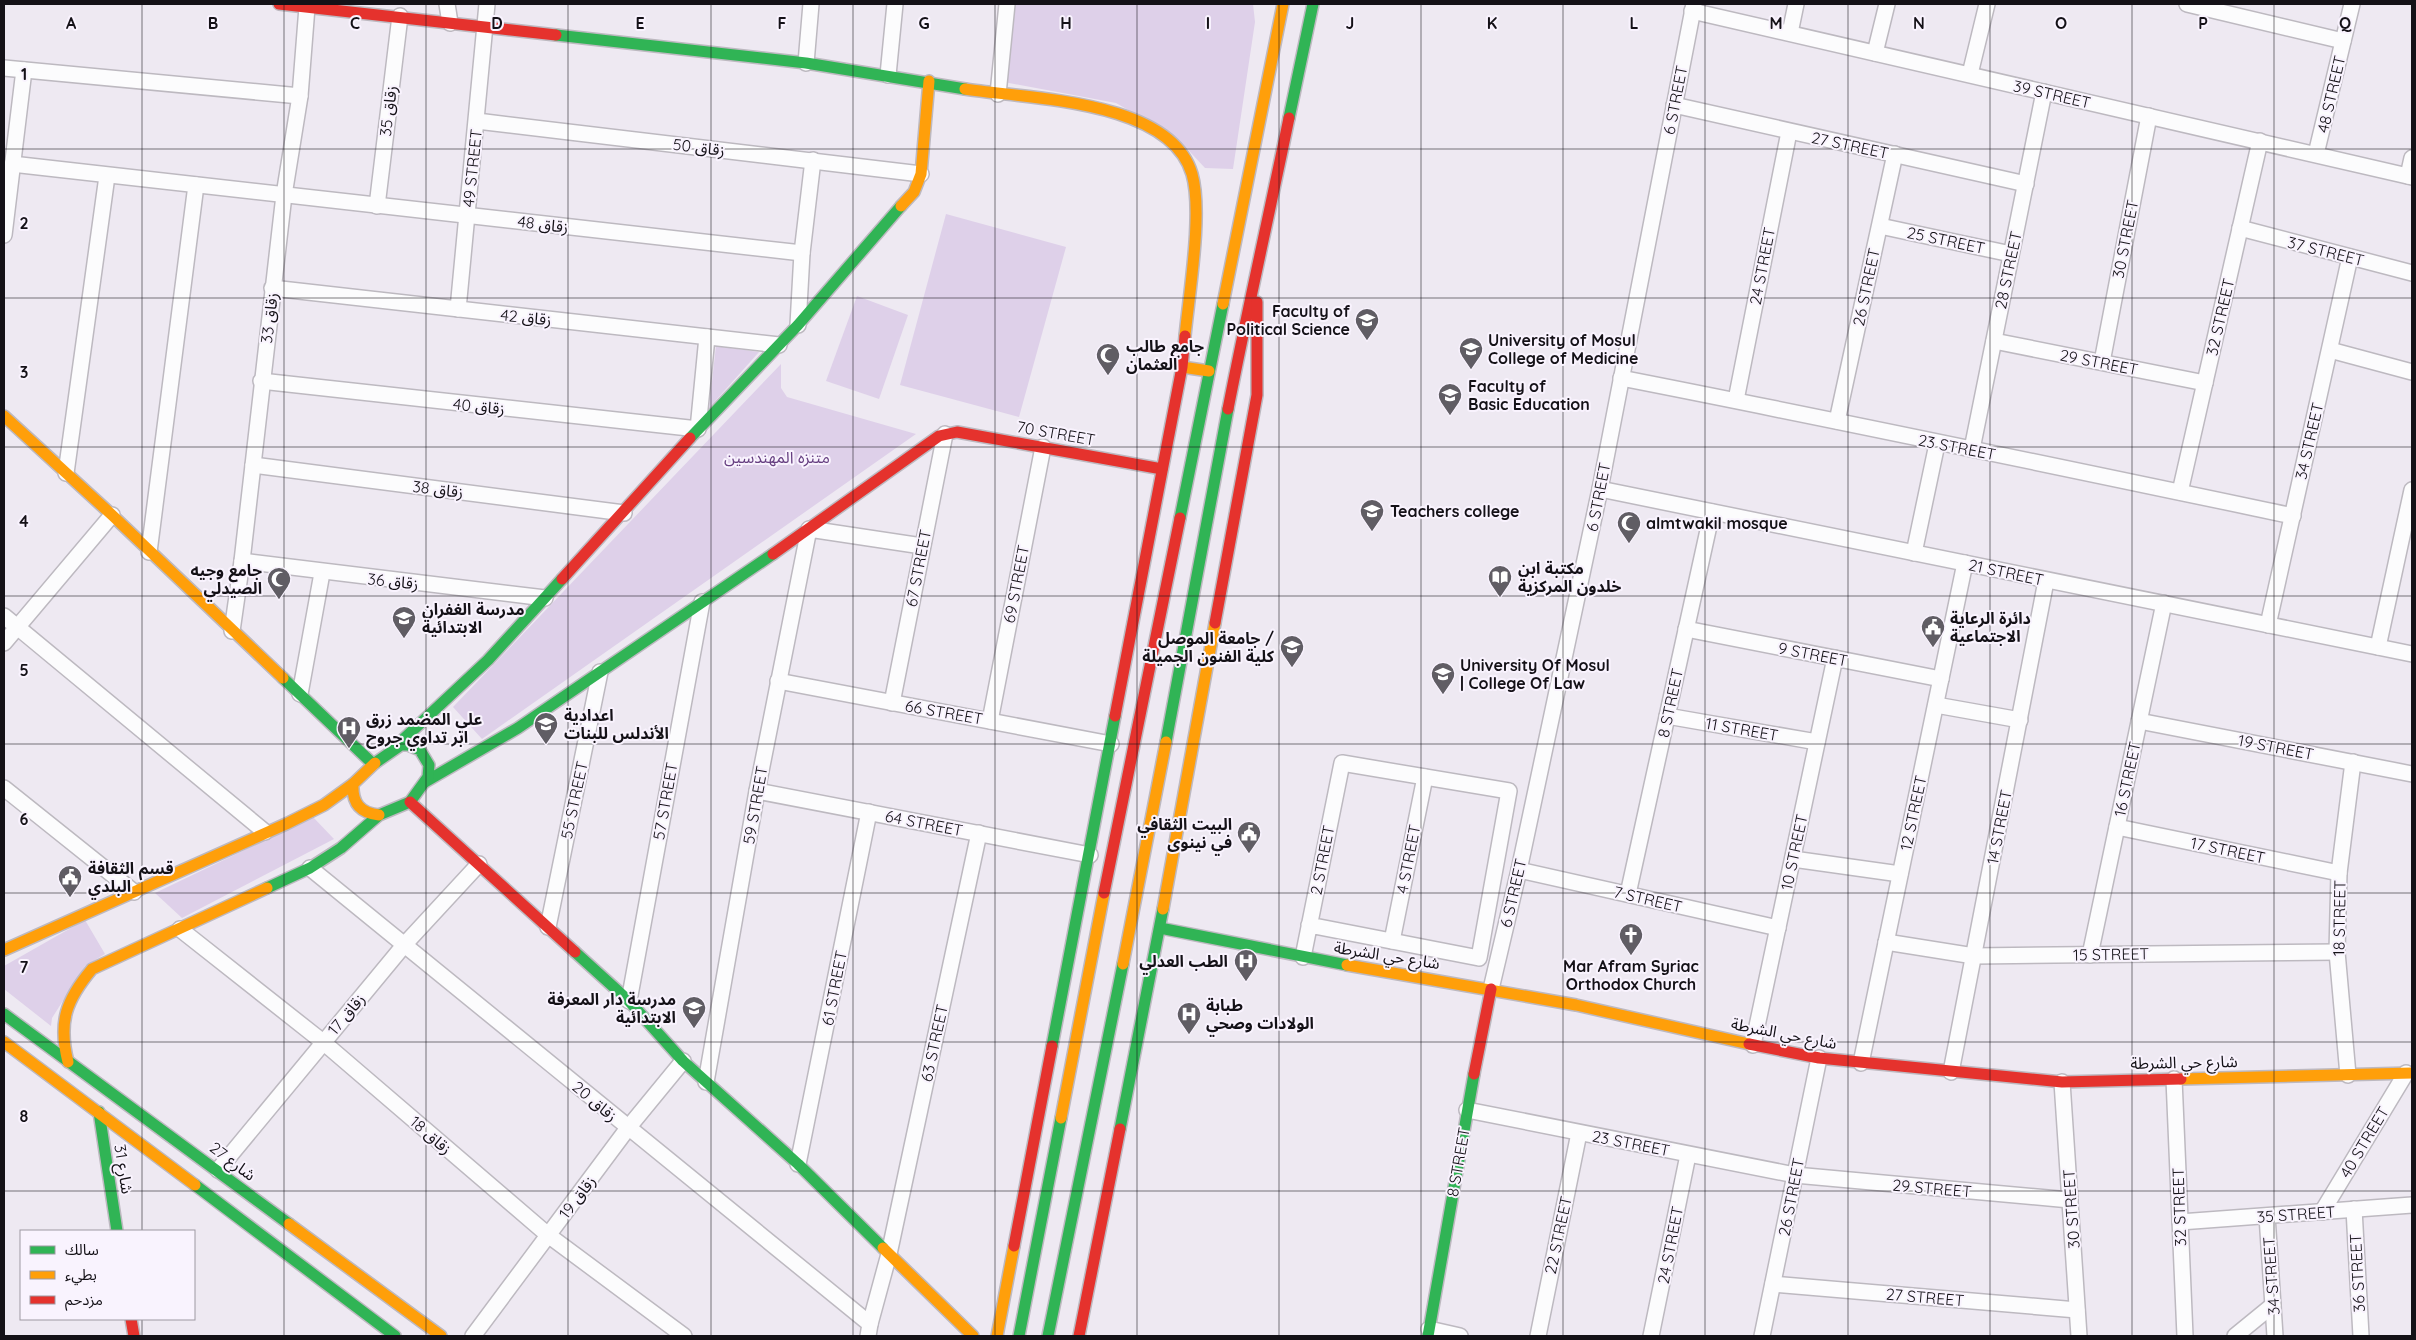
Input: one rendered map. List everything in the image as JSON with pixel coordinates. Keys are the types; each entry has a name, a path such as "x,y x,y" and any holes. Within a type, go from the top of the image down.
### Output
{"main road":[{"path":"279,4 400,16 806,63 930,81 998,94 1080,103 1113,111 1156,129 1181,153 1192,173 1196,206 1182,367 997,1336"},
{"path":"1019,1336 1105,890 1283,4"},
{"path":"1048,1336 1137,895 1244,325 1256,280 1287,138 1313,4"},
{"path":"1287,138 1318,39"},
{"path":"1254,144 1263,44"},
{"path":"4,950 308,814 353,784 373,764 395,748 435,711 488,660 624,513 698,429 798,325 914,192 921,174 930,81"},
{"path":"1079,1336 1160,928 1256,395 1256,280"},
{"path":"1182,367 1209,371"},
{"path":"4,416 112,515 373,764"},
{"name":"70 STREET","path":"944,434 970,433 1162,469"},
{"path":"68,1062 62,1036 65,1010 72,994 92,969 310,868 341,848 380,815 394,807 410,802 425,782 518,728 809,529 933,439 944,434"},
{"path":"425,782 429,765 429,748 435,711"},
{"path":"395,748 408,745 470,756"},
{"path":"353,784 352,798 360,810 366,814 380,815"},
{"path":"410,802 629,1001 683,1060 798,1164 973,1336"},
{"name":"شارع حي الشرطة","path":"1160,928 1303,958 1576,1005 1753,1045 1819,1058 1861,1063 2062,1082 2409,1073"},
{"path":"12,934 37,934"},
{"name":"8 STREET","path":"1428,1333 1467,1110 1491,989"},
{"name":"شارع 27","path":"4,1014 218,1170 288,1240 395,1336"},
{"name":"شارع 27","path":"4,1042 99,1112 288,1240 441,1336"},
{"name":"شارع 31","path":"99,1112 117,1230"},
{"path":"131,1320 134,1336"}],"street":[{"path":"447,4 450,23"},
{"name":"49 STREET","path":"458,309 487,4"},
{"path":"806,63 812,4"},
{"path":"888,75 895,4"},
{"path":"998,94 1008,4"},
{"path":"1790,33 1796,4"},
{"path":"1875,53 1887,4"},
{"path":"1970,74 1987,4"},
{"path":"2187,4 2343,41"},
{"name":"48 STREET","path":"2316,154 2352,4"},
{"name":"زقاق 33","path":"232,630 242,562 272,288 284,195 300,96 308,7"},
{"name":"39 STREET","path":"1693,7 1790,33 2410,176"},
{"name":"6 STREET","path":"1491,989 1519,870 1600,489 1693,7"},
{"name":"زقاق 35","path":"376,206 400,16"},
{"path":"4,68 300,96"},
{"path":"4,235 24,70"},
{"name":"28 STREET","path":"1972,449 2044,92"},
{"name":"27 STREET","path":"1674,105 2026,184"},
{"name":"30 STREET","path":"2102,362 2149,116"},
{"name":"زقاق 50","path":"477,121 921,174"},
{"name":"24 STREET","path":"1736,400 1789,132"},
{"name":"32 STREET","path":"2180,492 2260,141"},
{"name":"26 STREET","path":"1837,421 1895,154"},
{"path":"2410,176 2412,158"},
{"path":"798,325 802,253 813,160"},
{"name":"زقاق 48","path":"12,164 802,253"},
{"path":"66,473 107,176"},
{"path":"149,552 196,185"},
{"name":"25 STREET","path":"1880,226 2012,254"},
{"name":"37 STREET","path":"2240,228 2412,273"},
{"name":"34 STREET","path":"2268,625 2350,257"},
{"name":"زقاق 42","path":"272,288 779,345"},
{"path":"698,429 706,337"},
{"name":"29 STREET","path":"1994,341 2205,383"},
{"path":"2330,350 2412,372"},
{"name":"23 STREET","path":"1621,378 1736,400 1937,444 1972,449 2292,516"},
{"name":"زقاق 40","path":"261,381 698,429"},
{"name":"67 STREET","path":"892,703 944,434"},
{"path":"1914,553 1937,444"},
{"name":"69 STREET","path":"990,721 1042,447"},
{"name":"زقاق 38","path":"253,465 624,513"},
{"name":"21 STREET","path":"1600,489 2412,654"},
{"path":"2378,647 2412,490"},
{"name":"8 STREET","path":"1628,894 1712,512"},
{"path":"4,643 112,515"},
{"path":"809,529 922,546"},
{"name":"59 STREET","path":"706,1082 778,681 809,529"},
{"name":"زقاق 36","path":"242,562 545,598"},
{"name":"12 STREET","path":"1861,1063 1965,563"},
{"path":"300,694 322,573"},
{"name":"14 STREET","path":"1951,1072 2046,581"},
{"name":"57 STREET","path":"629,1001 702,602"},
{"name":"16 STREET","path":"2090,955 2164,603"},
{"path":"4,616 265,832"},
{"name":"9 STREET","path":"1686,630 1941,679"},
{"name":"10 STREET","path":"1753,1045 1835,658"},
{"name":"55 STREET","path":"548,927 600,672"},
{"name":"66 STREET","path":"778,681 1111,744"},
{"path":"1936,705 2020,720"},
{"name":"11 STREET","path":"1667,716 1817,742"},
{"name":"19 STREET","path":"2139,721 2412,774"},
{"name":"18 STREET","path":"2348,1075 2337,952 2339,873 2353,762"},
{"name":"2 STREET","path":"1303,958 1342,763 1425,777"},
{"path":"1309,925 1479,958 1509,791 1425,777"},
{"name":"4 STREET","path":"1392,941 1425,777"},
{"path":"4,788 134,892"},
{"name":"64 STREET","path":"758,791 1090,855"},
{"name":"61 STREET","path":"798,1164 869,812"},
{"name":"17 STREET","path":"2117,827 2339,873"},
{"name":"63 STREET","path":"869,1330 889,1254 979,833"},
{"path":"1793,858 1900,874"},
{"name":"زقاق 17","path":"218,1170 405,944 479,864"},
{"name":"زقاق 20","path":"310,868 628,1128 869,1330"},
{"name":"7 STREET","path":"1519,870 1778,928"},
{"name":"زقاق 18","path":"180,929 322,1042 548,1236 684,1336"},
{"name":"15 STREET","path":"1886,942 1974,956 2337,952"},
{"name":"26 STREET","path":"1762,1336 1819,1058"},
{"name":"زقاق 19","path":"472,1336 628,1128 683,1060"},
{"name":"40 STREET","path":"2322,1212 2409,1073"},
{"name":"32 STREET","path":"2174,1078 2185,1336"},
{"name":"30 STREET","path":"2062,1082 2079,1336"},
{"name":"23 STREET","path":"1467,1110 1579,1134 1795,1175"},
{"name":"22 STREET","path":"1538,1336 1579,1134"},
{"name":"24 STREET","path":"1652,1336 1688,1155"},
{"name":"29 STREET","path":"1795,1175 2070,1200"},
{"name":"35 STREET","path":"2180,1222 2412,1205"},
{"name":"36 STREET","path":"2354,1209 2361,1336"},
{"name":"34 STREET","path":"2267,1216 2275,1336"},
{"name":"27 STREET","path":"1773,1284 2077,1310"},
{"path":"2235,1336 2273,1305"},
{"path":"1428,1333 1460,1336"}],"green space":[{"path":"1014,4 1253,4 1255,22 1233,169 1205,168 1177,138 1116,103 1004,82"},
{"path":"946,214 1066,247 1019,417 900,385"},
{"path":"857,296 908,315 879,399 826,381"},
{"path":"716,346 759,352 709,408"},
{"name":"متنزه المهندسين","path":"781,364 781,388 787,397 916,434 482,739 453,707"},
{"path":"313,817 334,839 182,918 155,893"},
{"path":"85,920 105,954 85,966 52,1018 51,1026 4,989 4,966"}],"traffic: fast":[{"path":"1289,118 1313,4"},
{"path":"556,35 806,63 965,89"},
{"path":"690,438 798,325 901,206"},
{"path":"1180,518 1223,304"},
{"path":"1166,742 1228,409"},
{"path":"425,782 518,728 773,554"},
{"path":"395,747 488,660 562,579"},
{"path":"283,678 373,764"},
{"path":"1052,1046 1115,716"},
{"path":"267,888 310,868 341,848 379,815 410,802 428,777 429,765 420,750 408,745 401,745 375,763"},
{"path":"1120,1129 1163,909"},
{"path":"1160,928 1347,965"},
{"path":"575,952 629,1001 683,1061 798,1164 883,1248"},
{"path":"1048,1336 1123,964"},
{"path":"4,1014 289,1224"},
{"path":"1428,1336 1474,1074"},
{"path":"99,1112 117,1230"},
{"path":"1019,1336 1061,1118"},
{"path":"195,1185 395,1336"}],"traffic: slow":[{"path":"1223,304 1283,4"},
{"path":"901,206 914,192 921,174 929,81"},
{"path":"965,89 1094,107 1127,117 1156,130 1178,149 1192,174 1196,209 1196,231 1185,336"},
{"path":"1182,367 1209,371"},
{"path":"4,416 112,515 283,678"},
{"path":"1163,909 1215,623"},
{"path":"1123,964 1166,742"},
{"path":"375,763 353,784 353,791 358,806 367,812 379,815"},
{"path":"4,950 286,824 324,805 353,784"},
{"path":"68,1062 64,1035 66,1012 76,991 92,969 267,888"},
{"path":"1061,1118 1104,893"},
{"path":"1347,965 1576,1005 1749,1044"},
{"path":"4,1042 195,1185"},
{"path":"2181,1079 2412,1073"},
{"path":"289,1224 441,1336"},
{"path":"997,1336 1014,1246"},
{"path":"883,1248 973,1336"}],"traffic: jam":[{"path":"279,4 556,35"},
{"path":"1228,409 1289,118"},
{"path":"1215,623 1257,395 1257,302"},
{"path":"1115,716 1182,367 1185,336"},
{"path":"773,554 939,436 957,432 1162,469"},
{"path":"562,579 690,438"},
{"path":"1104,893 1180,518"},
{"path":"410,802 575,952"},
{"path":"1474,1074 1491,989"},
{"path":"1749,1044 1819,1058 2062,1082 2181,1079"},
{"path":"1014,1246 1052,1046"},
{"path":"1079,1336 1120,1129"},
{"path":"131,1320 134,1336"}],"place":[{"name":"Faculty of Political Science","path":"1367,341"},
{"name":"University of Mosul College of Medicine","path":"1471,370"},
{"name":"جامع طالب العثمان","path":"1108,376"},
{"name":"Faculty of Basic Education","path":"1450,416"},
{"name":"Teachers college","path":"1372,532"},
{"name":"almtwakil mosque","path":"1629,544"},
{"name":"مكتبة ابن خلدون المركزية","path":"1500,598"},
{"name":"جامع وجيه الصيدلي","path":"279,600"},
{"name":"مدرسة الغفران الابتدائية","path":"404,639"},
{"name":"دائرة الرعاية الاجتماعية","path":"1933,648"},
{"name":"جامعة الموصل / كلية الفنون الجميلة","path":"1292,668"},
{"name":"University Of Mosul | College Of Law","path":"1443,695"},
{"name":"اعدادية الأندلس للبنات","path":"546,745"},
{"name":"علي المضمد زرق ابر تداوي جروح","path":"349,749"},
{"name":"البيت الثقافي في نينوى","path":"1249,854"},
{"name":"قسم الثقافة البلدي","path":"70,898"},
{"name":"Mar Afram Syriac Orthodox Church","path":"1631,956"},
{"name":"الطب العدلي","path":"1246,982"},
{"name":"مدرسة دار المعرفة الابتدائية","path":"694,1029"},
{"name":"طبابة الولادات وصحي","path":"1189,1035"}]}
